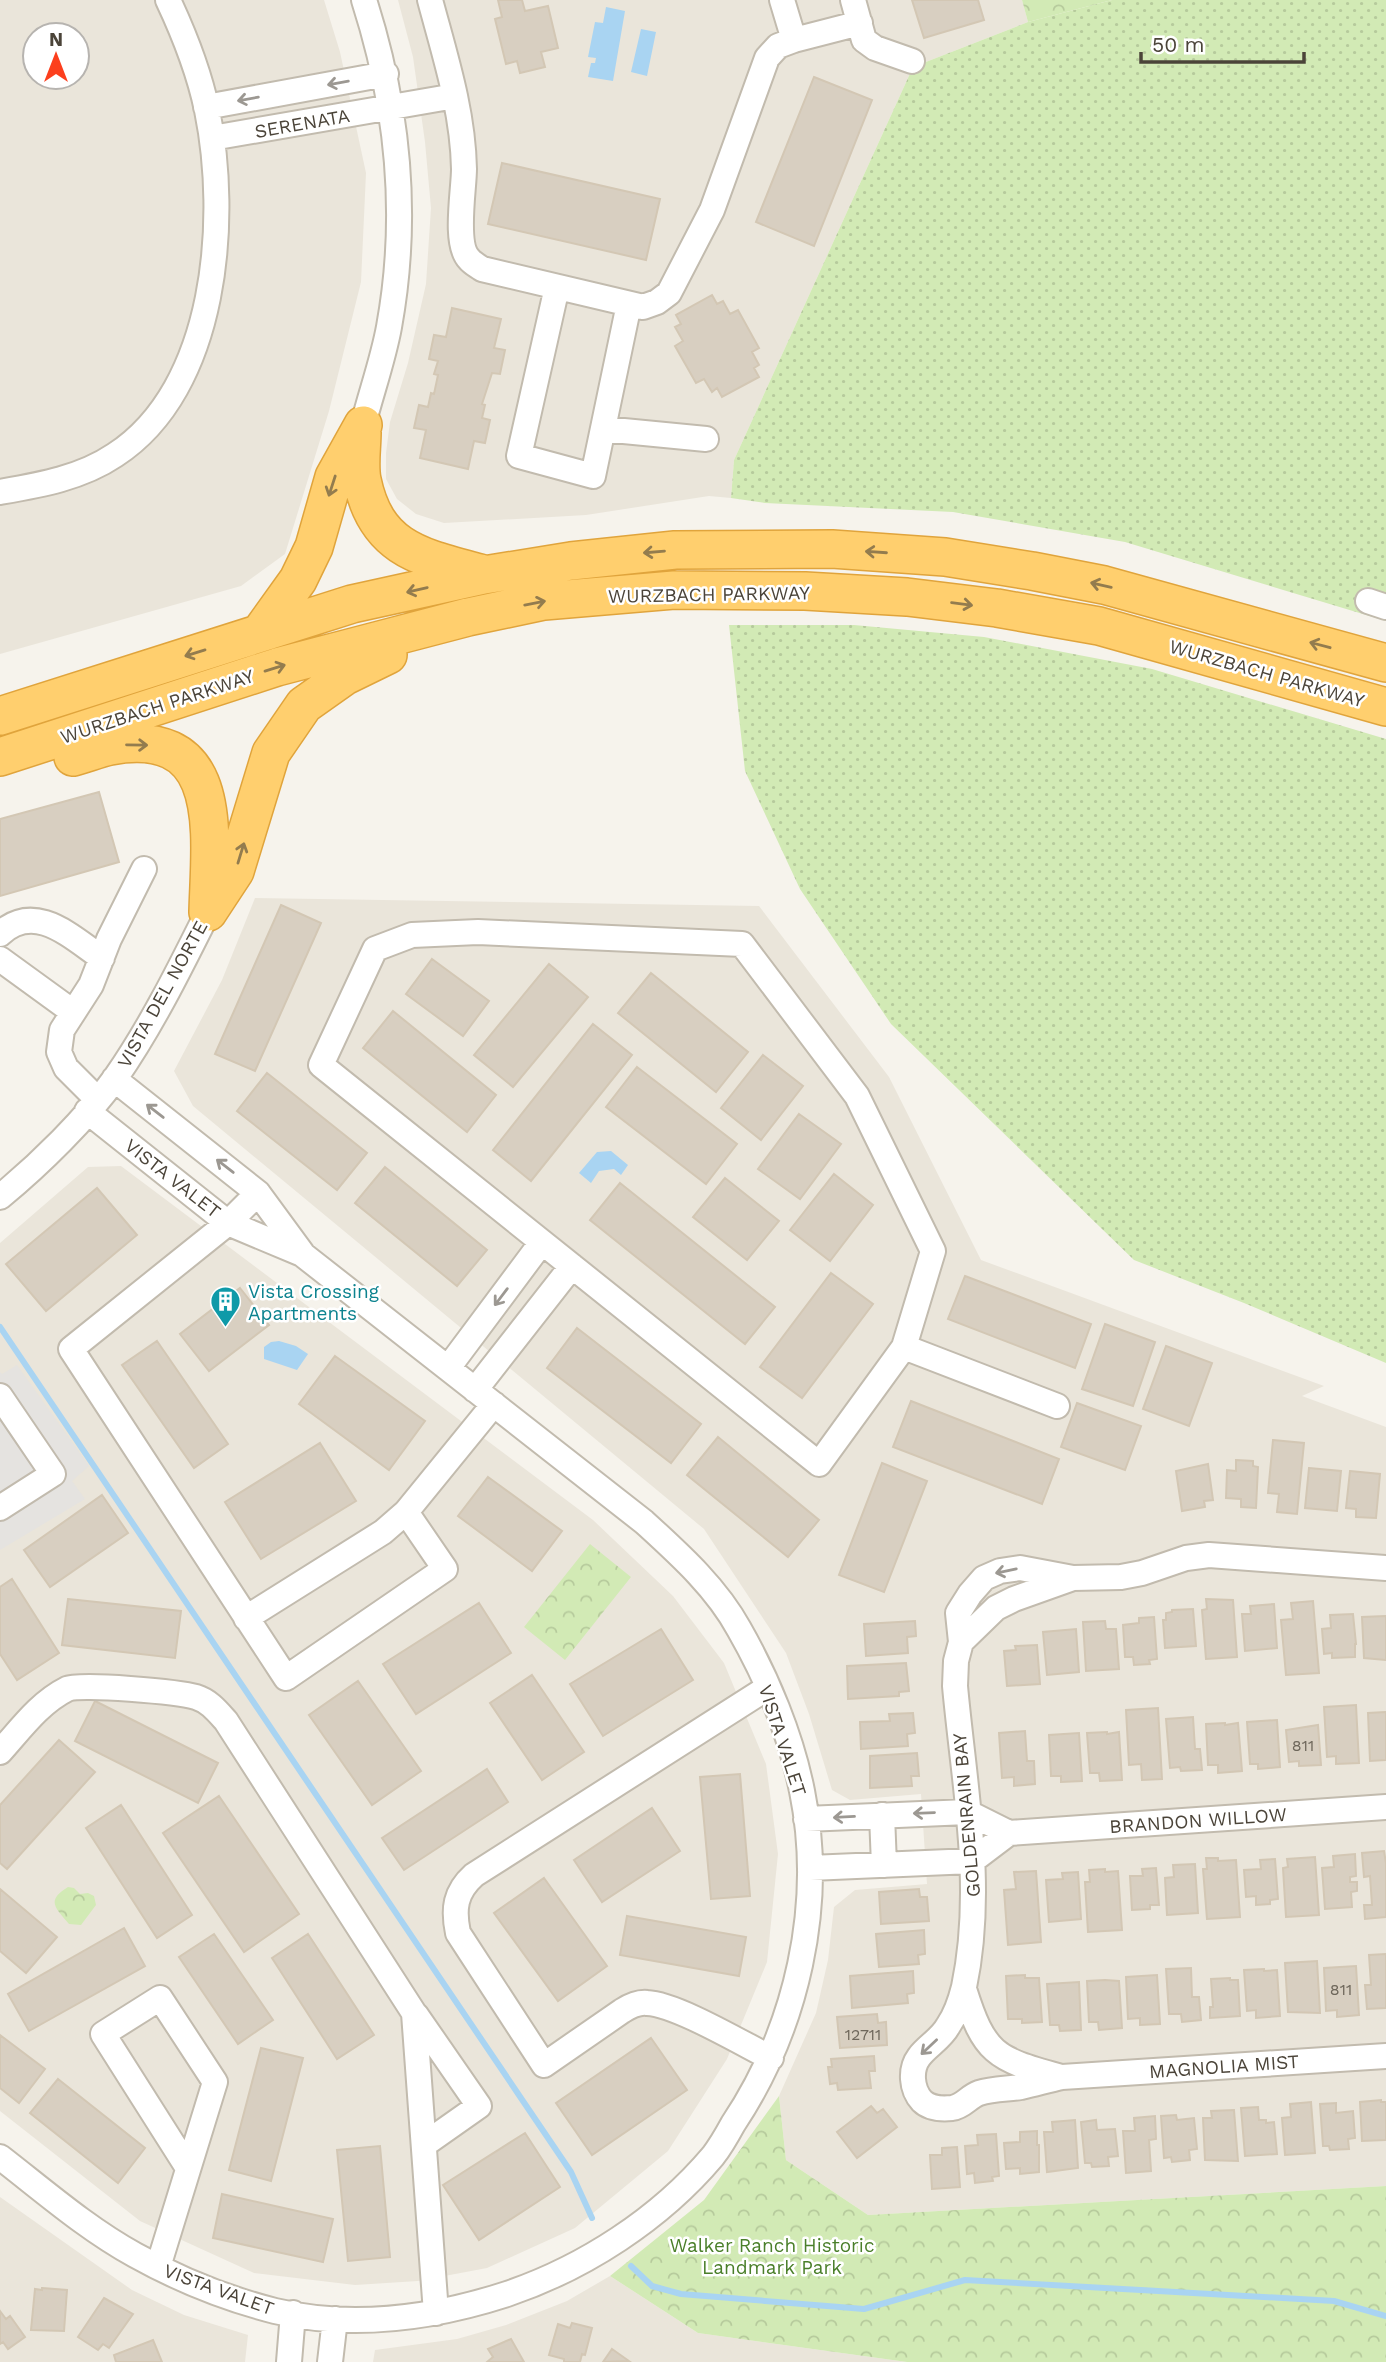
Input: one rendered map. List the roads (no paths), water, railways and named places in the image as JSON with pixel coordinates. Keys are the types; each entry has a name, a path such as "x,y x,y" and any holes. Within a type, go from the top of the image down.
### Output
{"highway":[{"path":"363,425 362,478 372,515 386,533 393,541 431,560 484,575"},
{"path":"260,633 298,580 314,547 334,477 363,425"},
{"name":"WURZBACH PARKWAY","path":"0,716 352,604 484,575 622,555 722,549 832,549 945,557 1032,571 1104,585 1386,663"},
{"name":"WURZBACH PARKWAY","path":"0,757 277,667 468,617 544,601 616,594 723,590 805,591 908,597 1087,623 1386,707"},
{"path":"208,912 235,871 271,753 304,705 345,676 468,617"},
{"path":"0,779 109,747 137,744 160,747 177,755 190,764 204,788 210,819 208,912"}],"street":[{"path":"0,492 55,482 115,456 141,435 164,408 182,378 197,342 216,236 216,179 206,107 181,27 168,0"},
{"path":"363,425 389,328 394,285 398,181 392,108 386,74 364,0"},
{"path":"430,0 461,122 464,169 463,249 469,259 482,269 643,307 657,302 669,293 712,210 767,58 778,46 856,11 864,40 875,48 912,61"},
{"path":"782,0 794,40"},
{"name":"SERENATA","path":"206,107 386,74"},
{"path":"290,92 297,124"},
{"name":"SERENATA","path":"212,138 455,96"},
{"path":"557,287 519,456 593,476 629,304"},
{"path":"603,429 706,439"},
{"path":"0,959 73,1012 91,985 144,869"},
{"name":"VISTA DEL NORTE","path":"0,1197 33,1171 114,1079 149,1024 208,912"},
{"path":"0,934 18,921 46,922 102,958"},
{"path":"478,932 743,944 857,1096 933,1251 904,1347 819,1464 572,1266 321,1065 375,949 412,935 478,932"},
{"name":"VISTA VALET","path":"0,2157 93,2228 134,2255 222,2293 277,2311 335,2319 380,2319 436,2313 480,2302 536,2283 568,2269 646,2220 713,2155 743,2111 772,2058 794,1991 803,1949 810,1868 802,1790 794,1761 767,1688 738,1627 711,1588 679,1553 644,1522 302,1254 228,1223 92,1105 66,1068 59,1052 62,1030 73,1012"},
{"name":"VISTA VALET","path":"114,1079 258,1193 302,1254"},
{"path":"258,1193 228,1223 71,1349 286,1678 445,1569 406,1512"},
{"path":"448,1368 542,1242"},
{"path":"246,1618 383,1532 406,1512 572,1266"},
{"path":"904,1347 1057,1405"},
{"path":"0,1396 53,1474 0,1508"},
{"name":"GOLDENRAIN BAY","path":"964,1989 974,1894 955,1686 956,1661 961,1642 996,1608 1013,1599 1073,1578 1132,1575 1186,1558 1209,1555 1386,1568"},
{"path":"0,1752 43,1705 69,1687 101,1686 197,1698 212,1706 226,1721 414,2012 479,2106 425,2144"},
{"path":"767,1688 474,1875 463,1885 456,1900 455,1918 458,1933 544,2065 622,2011 635,2004 647,2003 666,2006 772,2058"},
{"name":"BRANDON WILLOW","path":"1009,1833 1386,1807"},
{"path":"806,1819 967,1812 1009,1833 972,1861 810,1868"},
{"path":"882,1815 884,1865"},
{"name":"MAGNOLIA MIST","path":"964,1989 948,2026 934,2044 919,2056 914,2068 912,2081 917,2094 924,2103 937,2108 963,2105 972,2096 982,2092 1022,2087 1062,2077 1386,2056"},
{"name":"MAGNOLIA MIST","path":"964,1989 979,2034 990,2048 1023,2066 1062,2077"},
{"path":"158,2267 215,2082 160,1998 103,2034 188,2168"},
{"path":"414,2012 436,2313"},
{"path":"289,2362 293,2313"},
{"path":"330,2362 335,2319"}],"water":[{"path":"606,7 625,11 613,81 588,77 591,63 595,63 596,58 588,57 595,22 603,23"},
{"path":"641,29 656,32 647,76 631,72"},
{"path":"611,1151 628,1165 621,1175 614,1169 599,1171 591,1183 579,1173 597,1152"},
{"path":"279,1341 296,1346 308,1354 297,1370 264,1359 264,1347"}],"waterway":[{"path":"0,1327 571,2172 592,2218"},
{"path":"631,2266 652,2286 681,2294 864,2309 965,2280 1334,2301 1386,2316"}],"place":[{"name":"Vista Crossing Apartments","path":"225,1329"}],"park label":[{"name":"Walker Ranch Historic Landmark Park","path":"772,2256"}]}
